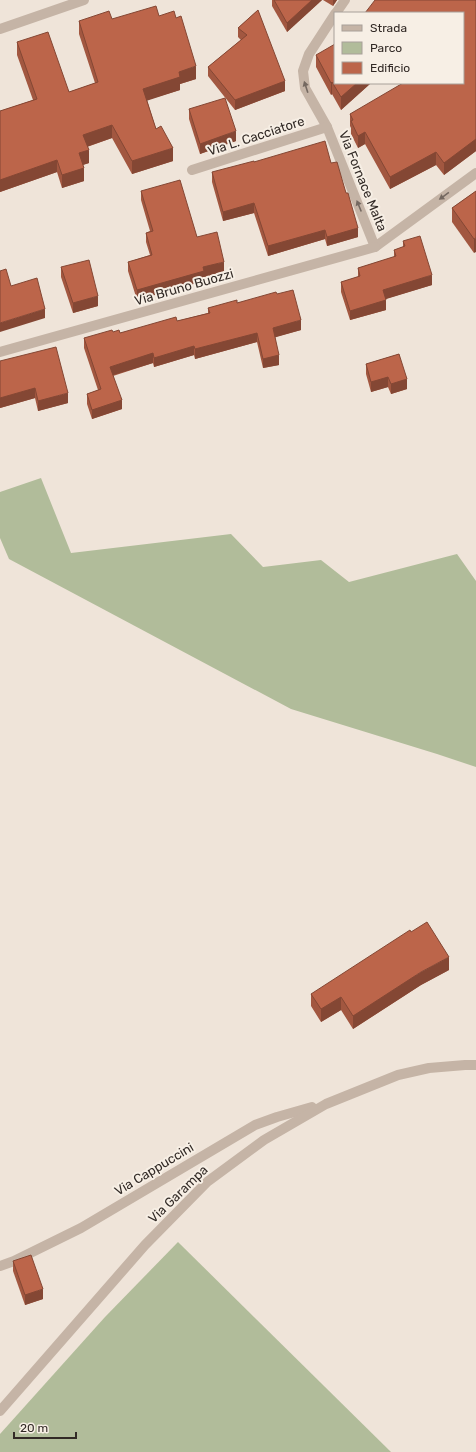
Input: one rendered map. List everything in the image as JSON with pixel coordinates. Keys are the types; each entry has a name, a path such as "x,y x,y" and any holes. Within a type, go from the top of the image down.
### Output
{"street":[{"path":"0,29 84,0"},
{"name":"Via Fornace Malta","path":"336,12 344,0"},
{"name":"Via Fornace Malta","path":"334,16 309,54 303,71 305,88 327,127 375,247 476,173"},
{"name":"Via L. Cacciatore","path":"192,170 327,127"},
{"name":"Via Bruno Buozzi","path":"0,352 375,247"},
{"name":"Via Garampa","path":"0,1412 145,1245 207,1182 264,1140 326,1104 398,1075 429,1068 465,1064 476,1065"},
{"name":"Via Cappuccini","path":"0,1266 14,1261 81,1228 255,1125 277,1117 326,1104"}],"green space":[{"path":"41,478 71,553 231,534 263,567 321,560 349,582 457,554 476,581 476,767 291,709 9,559 0,538 0,492"},
{"path":"178,1242 391,1452 0,1452 0,1434 105,1317"}],"building":[{"path":"274,0 312,0 287,23"},
{"path":"375,0 476,0 476,139 444,163 436,152 390,177 365,132 358,136 351,121 353,120 350,114 401,84 464,84 464,12 366,12"},
{"path":"156,6 159,16 174,11 176,18 181,16 196,66 179,72 180,77 143,89 156,129 161,126 173,148 132,161 112,125 83,135 89,150 79,153 84,168 62,175 57,160 0,180 0,111 37,99 17,42 48,32 69,92 98,82 79,21 109,11 112,19"},
{"path":"258,10 285,81 235,100 208,67 247,35 238,28"},
{"path":"334,45 334,84 356,84 341,97 332,82 331,83 316,55"},
{"path":"225,98 236,131 200,144 189,109"},
{"path":"325,141 331,163 337,162 358,228 327,237 325,230 268,246 254,203 223,212 212,172 254,162"},
{"path":"180,180 197,237 217,232 224,262 203,267 204,271 137,290 128,262 152,255 146,233 153,231 141,191"},
{"path":"476,191 476,238 474,239 452,208"},
{"path":"420,236 432,275 383,290 386,300 350,311 341,282 360,276 358,268 396,256 394,250 405,246 403,241"},
{"path":"89,260 98,296 73,303 61,267"},
{"path":"6,269 11,286 37,278 45,309 0,323 0,271"},
{"path":"293,290 301,320 273,328 279,355 263,359 257,333 195,349 194,346 154,358 153,353 110,367 122,400 92,410 87,394 101,389 84,338 112,330 113,332 119,330 120,333 176,317 177,321 210,313 208,308 237,300 237,303 276,292 277,294"},
{"path":"56,347 68,393 38,401 35,388 0,398 0,361"},
{"path":"399,354 407,379 391,384 388,377 371,382 366,364"},
{"path":"427,922 449,957 421,972 353,1016 341,997 321,1009 311,994 410,930 411,932"},
{"path":"31,1255 43,1289 25,1295 13,1261"}]}
